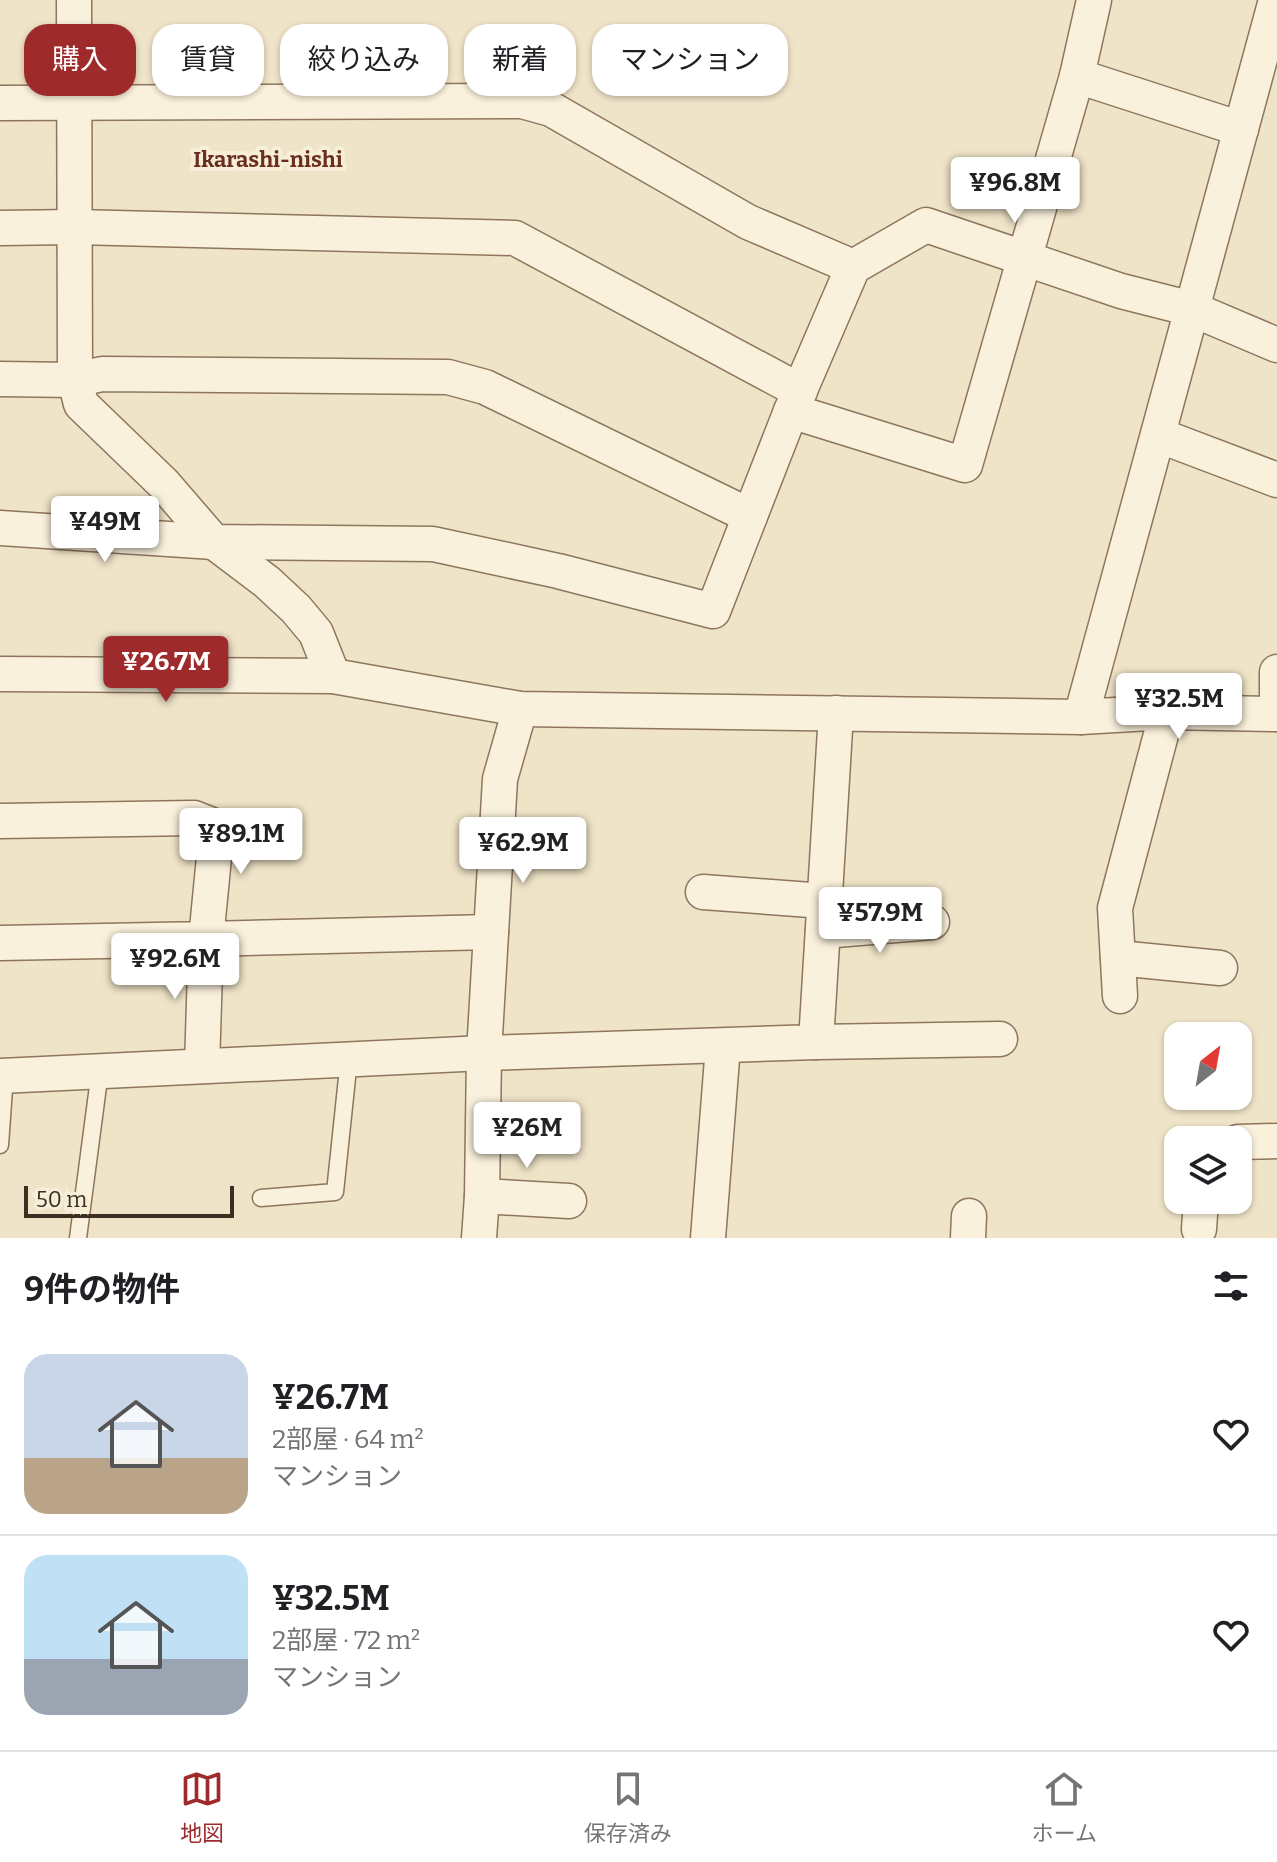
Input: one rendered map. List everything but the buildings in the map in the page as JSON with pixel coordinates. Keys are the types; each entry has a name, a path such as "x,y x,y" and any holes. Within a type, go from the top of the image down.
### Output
{"street":[{"path":"74,0 75,380 81,404 164,484 214,542 267,582 296,609 316,633 333,676"},
{"path":"0,228 75,227 515,238 796,401 965,465 1077,76 1094,0"},
{"path":"1081,717 1276,0"},
{"path":"1077,76 1241,129"},
{"path":"0,103 522,101 551,109 748,222 853,267"},
{"path":"0,528 214,542 433,544 558,571 713,611 853,267 926,225 1121,291 1192,309 1277,345"},
{"path":"0,379 75,380 102,374 448,377 485,387 750,516"},
{"path":"1158,435 1277,480"},
{"path":"0,674 333,676 520,709 1081,717 1167,712 1277,714 1277,672"},
{"path":"479,1238 484,1053 500,779 520,709"},
{"path":"1120,996 1115,908 1167,712"},
{"path":"816,1042 836,713"},
{"path":"0,821 194,818 217,827 206,939 202,1066"},
{"path":"703,892 823,916 932,922"},
{"path":"0,943 491,932"},
{"path":"1118,958 1220,968"},
{"path":"3,1076 484,1053 1000,1039"},
{"path":"708,1238 723,1046"},
{"path":"1252,1142 1277,1141"},
{"path":"482,1196 569,1201"}],"lane":[{"path":"261,1198 335,1192 349,1059"},
{"path":"78,1238 100,1071"},
{"path":"0,1145 3,1076"}],"district":[{"name":"Ikarashi-nishi","path":"268,159"}]}
